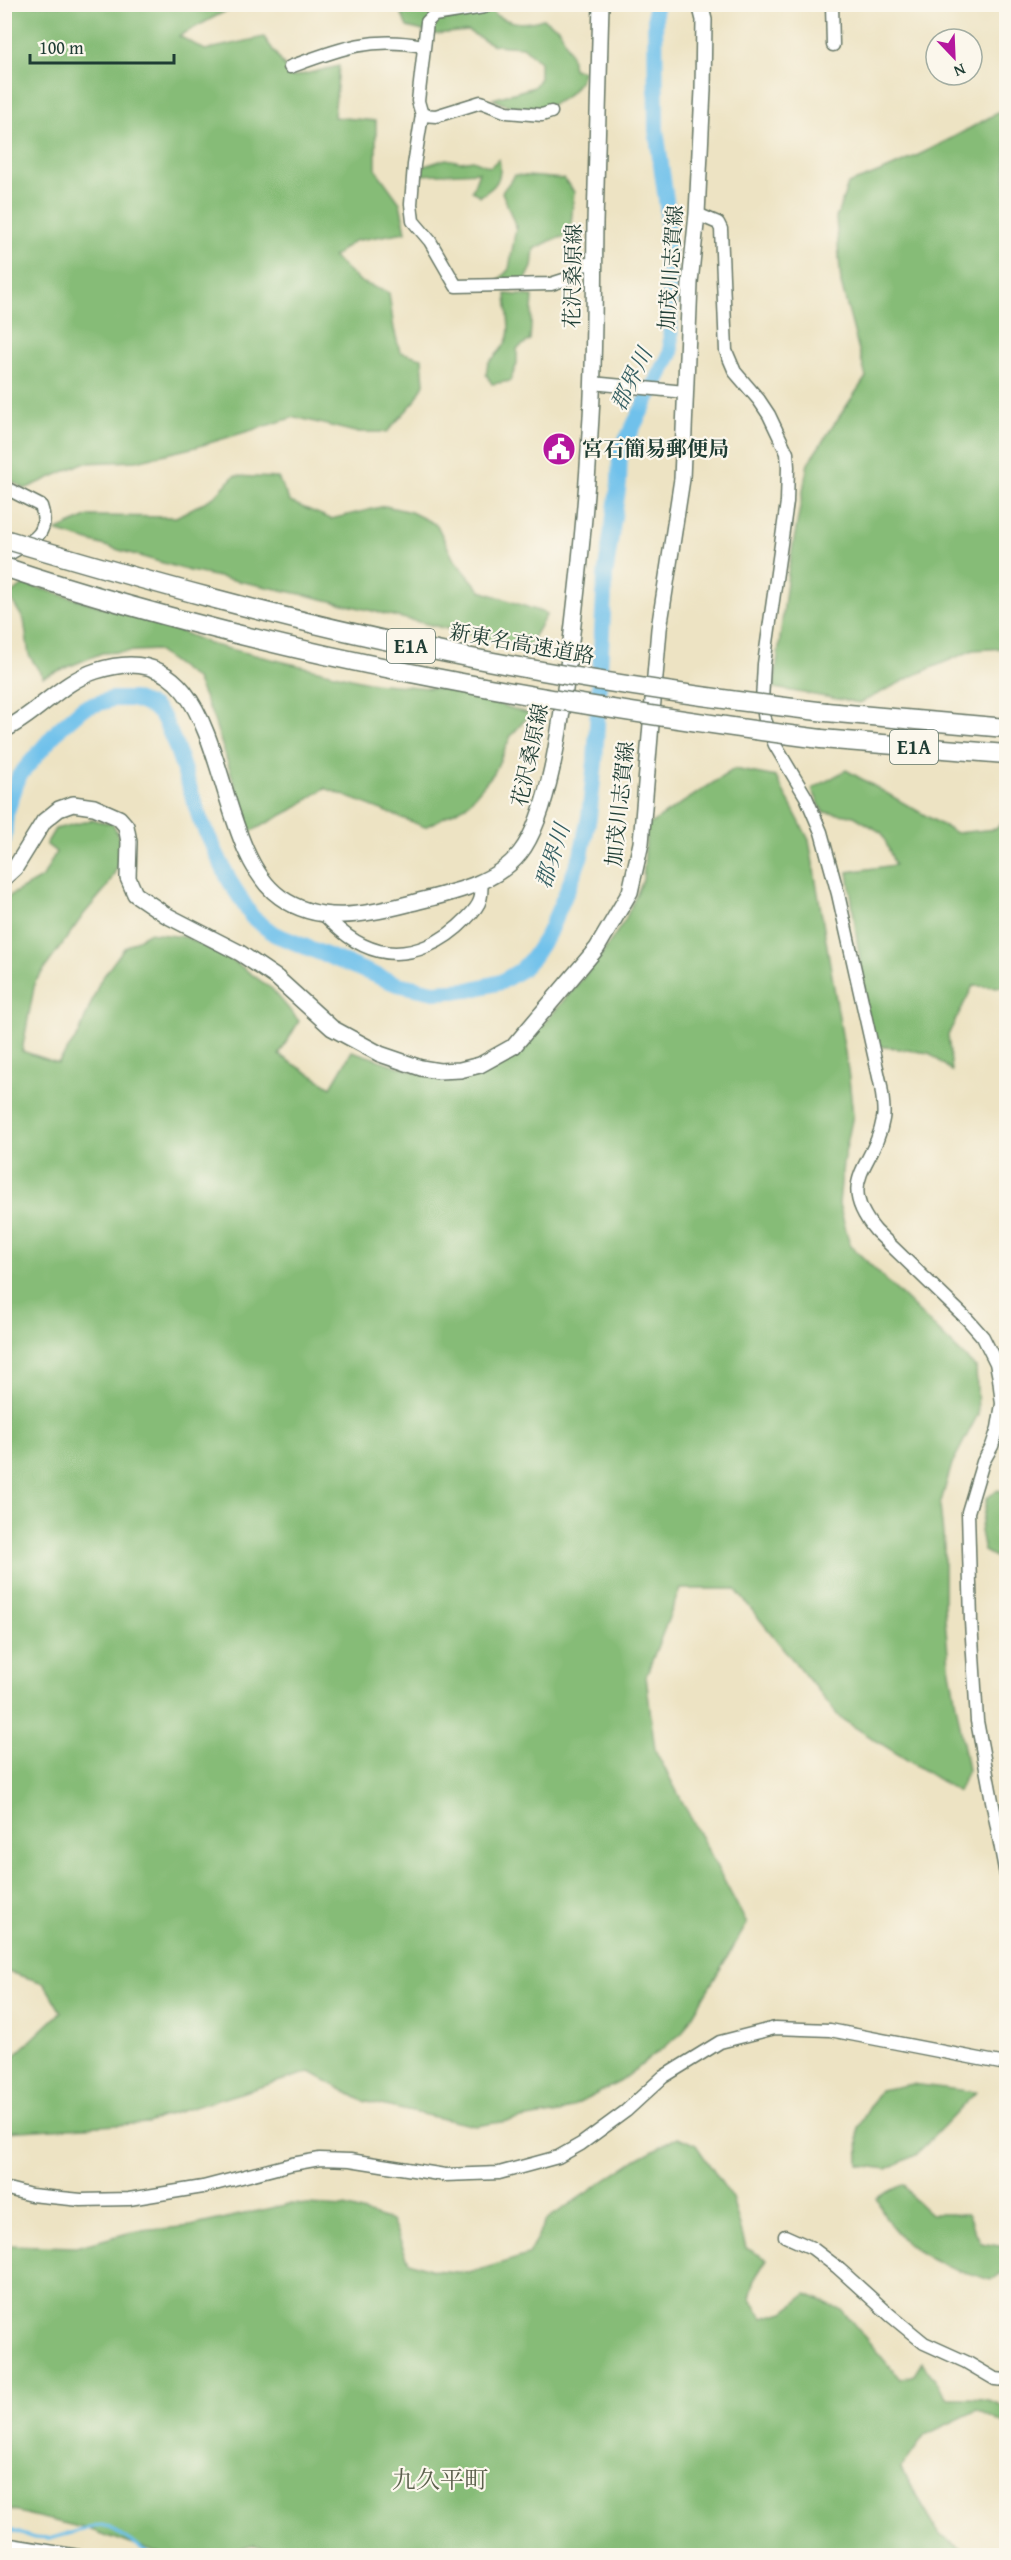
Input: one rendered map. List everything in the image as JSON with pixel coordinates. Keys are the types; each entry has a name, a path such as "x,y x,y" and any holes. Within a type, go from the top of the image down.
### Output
{"highway":[{"name":"新東名高速道路","path":"4,539 250,608 422,648 553,674 690,696 826,712 1006,728"},
{"name":"E1A","path":"4,567 242,635 561,701 698,723 821,739 1006,754"}],"main road":[{"name":"花沢桑原線","path":"4,730 64,687 98,670 119,665 143,666 161,672 189,697 200,716 213,749 235,825 254,870 283,900 308,911 342,916 375,912 456,891 482,881 510,863 520,853 540,814 562,711 597,384 595,262 601,4"},
{"name":"加茂川志賀線","path":"4,878 15,868 36,832 52,814 73,804 94,807 119,818 126,826 129,842 128,878 135,894 166,915 240,953 277,978 332,1028 380,1054 439,1071 460,1070 480,1065 514,1046 602,941 630,892 641,843 659,629 682,479 679,392 697,214 705,40 704,20 699,4"}],"street":[{"path":"487,4 484,8 434,15 427,22 418,101 422,114 413,174 411,204 413,221 430,242 456,286 551,284 570,278 581,265 595,262"},
{"path":"832,4 833,45"},
{"path":"290,67 366,42 400,42 423,46"},
{"path":"422,114 436,116 481,102 507,112 542,115 551,112"},
{"path":"697,214 718,223 721,229 726,351 735,372 769,415 788,458 787,502 764,664 762,701 765,720 775,746 807,797 821,832 881,1086 884,1117 879,1134 858,1180 857,1198 864,1217 876,1231 983,1337 996,1363 999,1377 1002,1404 998,1428 992,1446 982,1462 968,1512 970,1621 977,1721 1006,1875"},
{"path":"597,384 679,392"},
{"path":"4,487 41,506 45,516 44,529 37,537 4,557"},
{"path":"322,913 344,934 379,951 398,953 414,950 442,940 466,919 480,901 482,881"},
{"path":"4,2188 31,2195 81,2200 129,2199 203,2187 292,2164 321,2159 350,2160 444,2175 499,2173 558,2157 604,2129 663,2077 692,2058 720,2042 775,2028 830,2030 1006,2064"},
{"path":"785,2236 812,2248 837,2267 924,2343 995,2379 1006,2380"},
{"path":"4,2544 79,2556"}],"green space":[{"path":"5,5 246,5 222,13 179,36 205,50 264,37 292,77 339,66 334,117 376,121 376,170 400,203 406,232 354,241 333,257 361,282 389,293 400,352 422,358 424,384 415,401 387,432 355,432 295,417 196,447 136,461 83,463 25,489 5,477"},
{"path":"391,5 491,5 495,15 513,22 524,23 543,19 559,28 571,55 573,69 584,71 577,84 557,102 532,108 506,105 493,99 534,87 540,78 540,62 523,47 493,45 468,31 436,34 407,27 400,10"},
{"path":"1006,108 1006,648 973,650 917,674 860,703 774,688 788,573 808,463 866,377 841,283 836,218 848,184 910,159"},
{"path":"446,159 461,162 473,160 490,167 499,159 499,177 494,186 480,196 472,191 479,172 421,175 424,166"},
{"path":"515,175 564,179 574,192 570,235 552,240 534,249 532,267 525,281 499,280 509,269 516,227 502,192"},
{"path":"506,294 533,296 530,340 517,349 517,364 510,381 492,384 486,374 488,363 503,346 509,333"},
{"path":"234,476 278,478 290,502 331,519 385,506 411,512 437,525 453,558 481,591 547,614 527,648 310,596 190,571 55,531 89,516 176,517 214,497"},
{"path":"25,584 165,625 213,645 372,683 452,690 530,714 511,736 494,773 466,806 425,827 325,788 292,810 250,832 213,717 196,679 156,650 102,653 43,677 29,655 24,620 9,596"},
{"path":"734,769 776,777 809,840 848,1070 853,1115 843,1163 839,1204 850,1245 976,1368 978,1414 952,1464 940,1505 949,1665 968,1770 958,1792 840,1718 735,1589 680,1589 646,1676 655,1750 747,1924 682,2033 621,2081 560,2113 475,2126 363,2101 310,2072 161,2117 148,2123 5,2132 5,2065 61,2012 44,1983 5,1971 4,899 43,877 56,852 46,844 55,829 92,820 113,824 120,839 119,864 107,887 84,914 35,982 22,1051 58,1063 78,1036 100,981 124,948 148,933 186,937 232,960 272,989 299,1021 279,1055 331,1087 352,1051 439,1080 479,1075 518,1054 598,960 625,920 643,880 647,826"},
{"path":"846,770 956,833 996,829 1006,818 1006,987 973,986 948,1035 952,1071 929,1053 871,1045 848,872 895,865 882,833 854,816 823,812 812,789"},
{"path":"998,1490 1006,1493 1006,1574 1004,1562 984,1551 980,1531 987,1498"},
{"path":"912,2084 976,2092 916,2155 887,2169 859,2165 858,2127 880,2090"},
{"path":"678,2137 696,2145 732,2198 746,2248 767,2259 755,2278 750,2298 763,2318 784,2312 807,2294 842,2310 900,2379 914,2375 922,2362 948,2398 986,2400 1006,2409 1006,2425 977,2410 925,2435 901,2469 940,2535 970,2555 287,2556 255,2545 218,2555 162,2555 91,2530 5,2509 5,2245 76,2247 132,2232 191,2226 289,2204 345,2207 392,2221 409,2262 432,2270 469,2273 528,2255 546,2220 637,2159"},
{"path":"904,2184 915,2200 930,2214 967,2214 981,2243 1005,2247 1006,2245 1006,2270 991,2280 964,2272 924,2255 901,2238 885,2216 876,2198"}],"waterway":[{"name":"郡界川","path":"4,839 6,814 19,776 59,729 83,708 112,699 133,699 153,707 163,717 175,744 200,819 229,880 252,917 274,934 397,984 434,992 469,990 501,982 521,970 534,956 548,934 566,893 581,855 589,817 595,762 605,576 619,483 620,452 671,353 667,207 656,130 655,4"},
{"path":"4,2528 34,2538 48,2539 101,2525 110,2527 151,2556"},
{"path":"979,2556 1006,2548"}],"place":[{"name":"宮石簡易郵便局","path":"559,449"}],"district":[{"name":"九久平町","path":"440,2480"}]}
